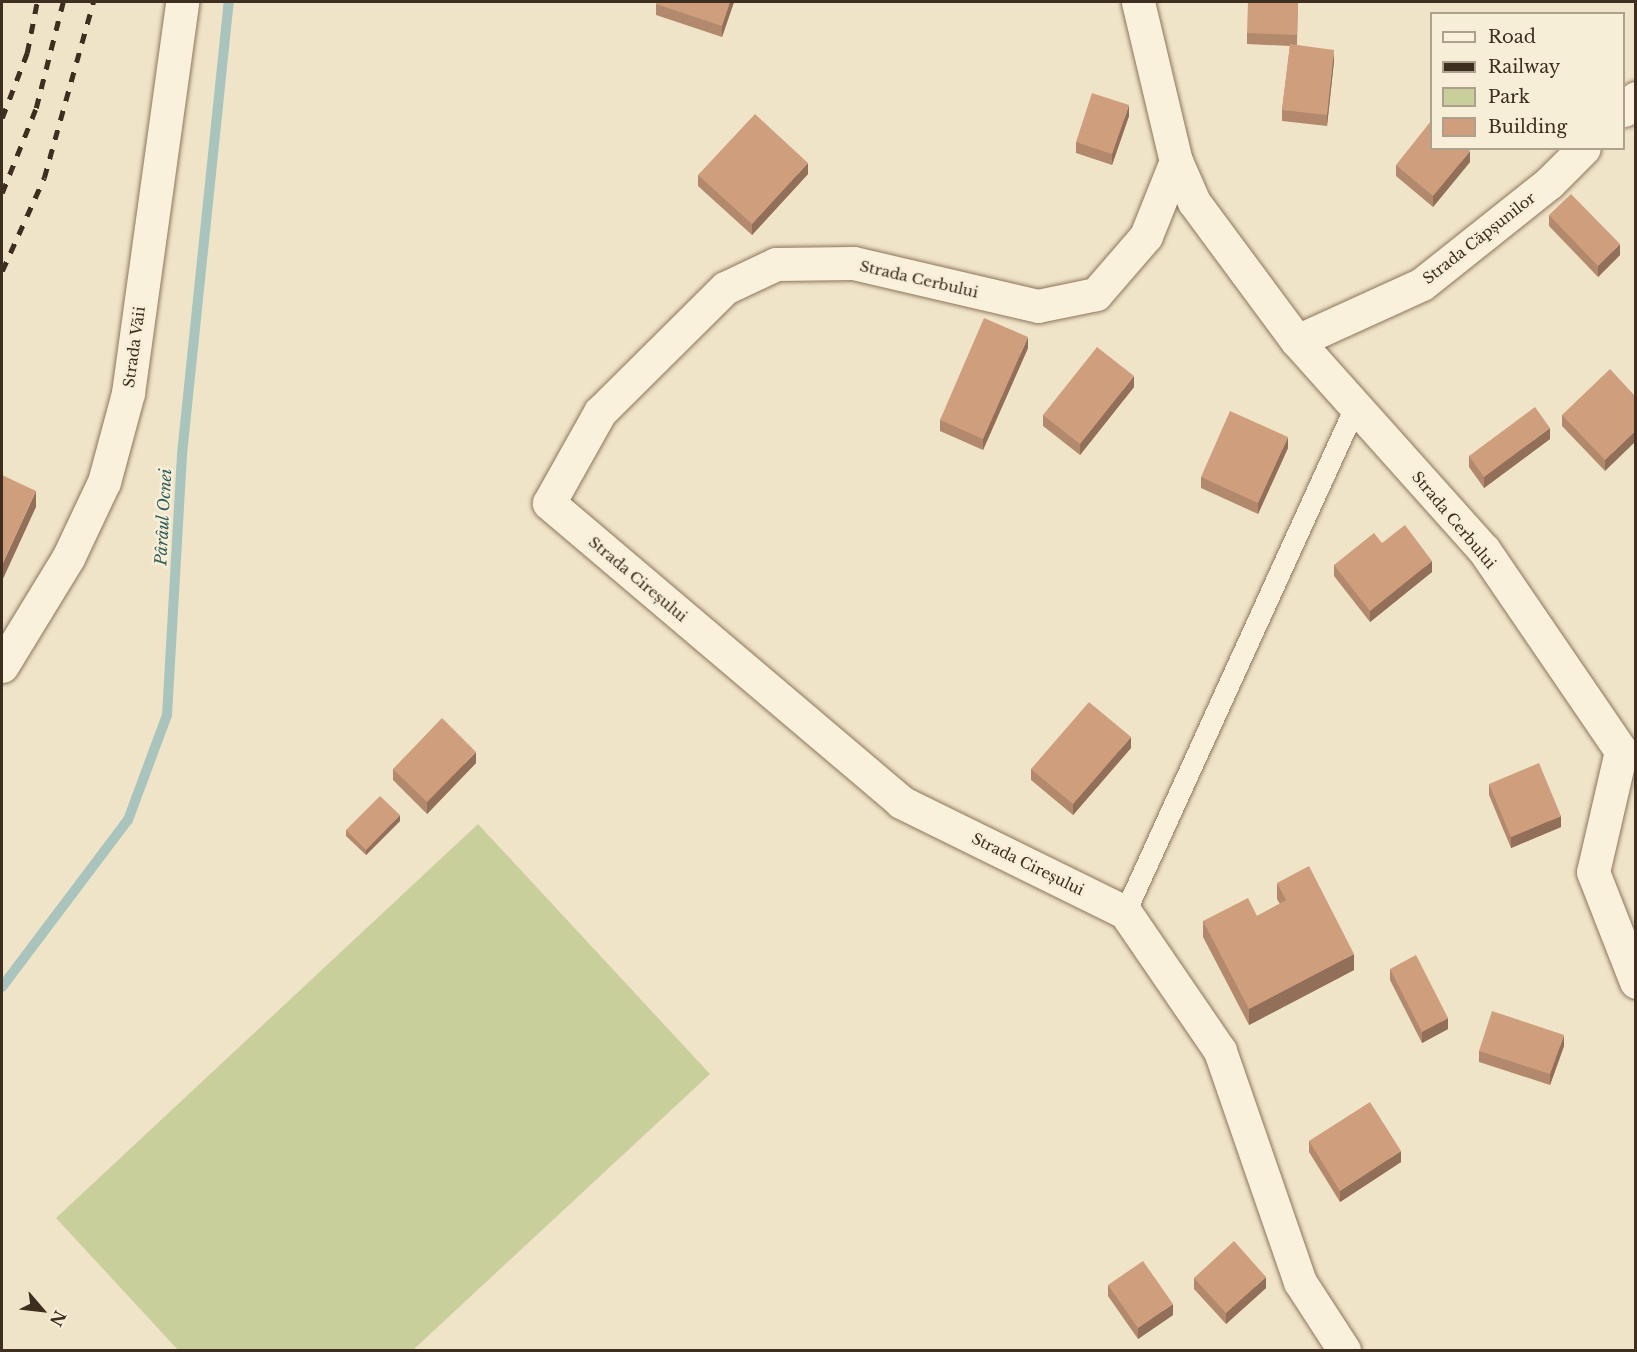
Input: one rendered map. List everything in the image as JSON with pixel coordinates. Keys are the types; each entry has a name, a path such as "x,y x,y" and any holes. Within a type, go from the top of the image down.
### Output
{"street":[{"name":"Strada Văii","path":"2,666 68,558 104,482 128,393 182,2"},
{"name":"Strada Cerbului","path":"1138,2 1176,161 1194,202 1297,341 1354,409 1484,550 1556,661 1628,751 1593,872 1635,982"},
{"name":"Strada Căpșunilor","path":"1297,341 1422,284 1549,183 1582,150"},
{"name":"Strada Cerbului","path":"549,503 600,412 725,288 776,264 853,263 1038,306 1096,294 1146,236 1176,161"},
{"name":"Strada Cireșului","path":"549,503 901,802 1125,912 1220,1051 1300,1282 1344,1350"}],"lane":[{"path":"1125,912 1354,409"}],"green space":[{"path":"478,824 710,1074 413,1350 178,1350 56,1218"}],"building":[{"path":"657,2 730,2 722,26 656,4"},
{"path":"1248,2 1298,2 1297,35 1247,33"},
{"path":"1290,44 1334,50 1327,115 1282,110"},
{"path":"1092,93 1129,105 1112,154 1076,142"},
{"path":"755,114 808,163 752,224 698,175"},
{"path":"1430,122 1430,150 1470,151 1433,196 1396,165"},
{"path":"1571,194 1620,244 1598,266 1549,215"},
{"path":"984,318 1028,337 983,439 940,420"},
{"path":"1097,347 1134,376 1080,444 1043,415"},
{"path":"1610,369 1635,396 1635,431 1605,460 1562,415"},
{"path":"1535,407 1550,428 1484,477 1469,456"},
{"path":"1230,411 1288,437 1258,503 1201,477"},
{"path":"2,475 36,491 2,565"},
{"path":"1405,525 1432,561 1370,611 1334,565 1374,533 1382,543"},
{"path":"1089,702 1131,737 1073,804 1031,769"},
{"path":"442,718 476,752 427,802 393,769"},
{"path":"1539,763 1561,816 1511,837 1489,784"},
{"path":"380,796 400,815 366,850 346,830"},
{"path":"1309,866 1354,954 1249,1009 1203,921 1248,898 1257,916 1286,900 1277,883"},
{"path":"1416,955 1448,1018 1422,1032 1390,969"},
{"path":"1492,1011 1564,1035 1550,1074 1479,1051"},
{"path":"1370,1102 1401,1151 1340,1191 1309,1141"},
{"path":"1234,1241 1266,1277 1226,1313 1194,1278"},
{"path":"1143,1261 1173,1304 1138,1328 1108,1285"}],"waterway":[{"name":"Pârâul Ocnei","path":"2,987 128,820 167,715 182,454 229,2"}],"railway":[{"path":"2,118 27,53 37,2"},
{"path":"2,193 36,108 63,2"},
{"path":"2,271 44,178 93,2"}]}
